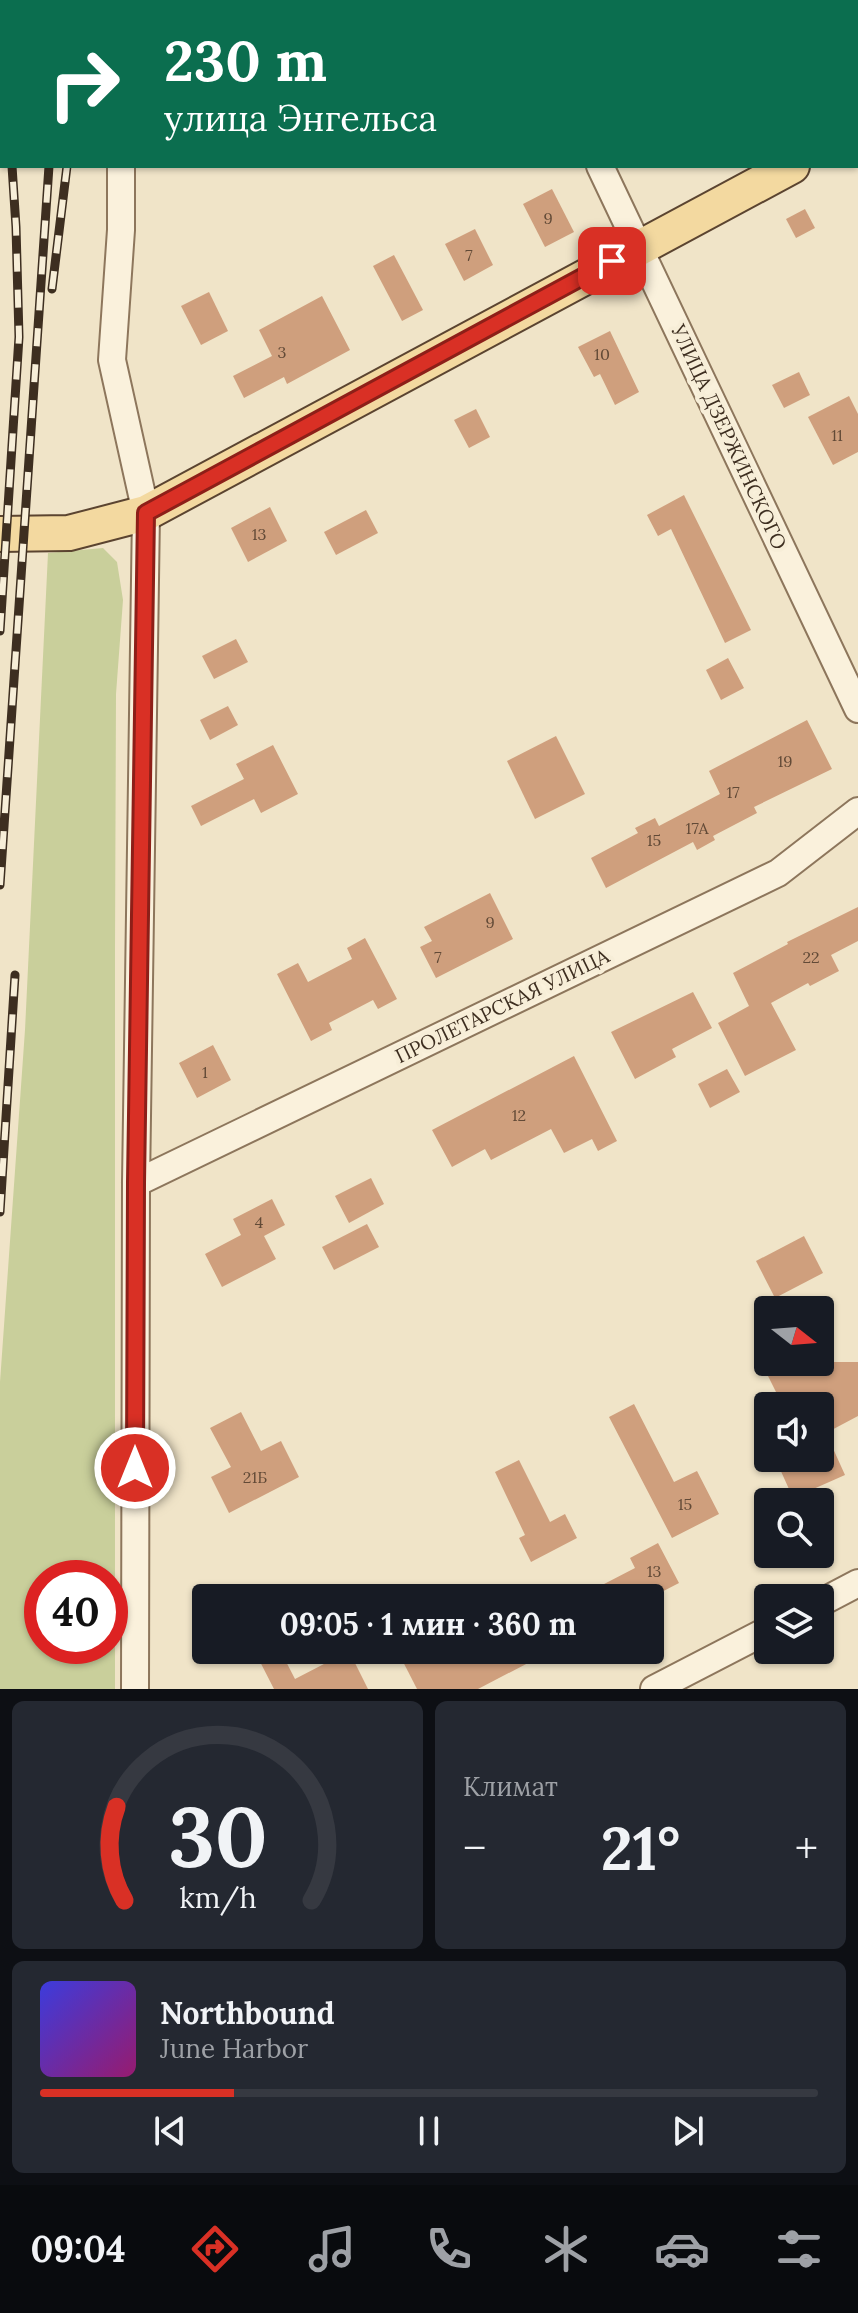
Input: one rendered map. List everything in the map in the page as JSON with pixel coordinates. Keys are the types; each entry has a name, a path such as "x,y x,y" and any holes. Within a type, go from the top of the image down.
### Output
{"main road":[{"path":"0,534 69,533 146,513 788,168"}],"street":[{"path":"121,168 121,230 112,360 146,513 136,1183 135,1689"},
{"name":"УЛИЦА ДЗЕРЖИНСКОГО","path":"601,168 858,709"},
{"name":"ПРОЛЕТАРСКАЯ УЛИЦА","path":"136,1183 778,873 858,811"},
{"path":"834,1596 858,1583"},
{"path":"654,1689 754,1637"}],"green space":[{"path":"103,548 117,562 123,600 116,694 115,1560 24,1560 24,1664 115,1664 115,1689 0,1689 0,1382 25,1030 48,553"}],"building":[{"path":"552,189 574,232 545,247 523,204"},
{"path":"805,209 815,228 796,238 786,219"},
{"path":"475,229 493,265 464,281 445,244"},
{"path":"394,255 423,310 402,321 373,266"},
{"path":"209,292 228,331 201,345 181,306"},
{"path":"322,296 350,350 287,384 284,377 244,398 233,376 272,356 259,330"},
{"path":"610,331 639,392 615,405 600,374 594,377 578,347"},
{"path":"799,372 810,395 784,408 772,385"},
{"path":"849,396 858,414 858,452 833,465 808,417"},
{"path":"476,409 490,437 469,448 454,420"},
{"path":"684,495 751,630 725,643 671,529 658,536 647,515"},
{"path":"270,507 287,541 248,562 231,528"},
{"path":"366,510 378,533 336,555 324,532"},
{"path":"236,639 248,662 214,679 202,656"},
{"path":"728,658 744,688 721,700 706,670"},
{"path":"228,706 238,725 210,740 200,720"},
{"path":"807,720 832,769 754,807 757,813 713,836 715,840 697,850 693,842 606,888 591,858 638,833 635,828 655,818 659,826 720,794 709,771"},
{"path":"556,736 585,794 535,819 507,761"},
{"path":"273,745 298,794 261,813 254,799 201,826 191,806 244,779 236,764"},
{"path":"490,893 513,939 436,978 420,947 432,941 424,927"},
{"path":"858,907 858,941 831,955 839,971 771,1003 796,1050 745,1076 718,1023 749,1006 733,973"},
{"path":"365,938 397,999 378,1009 373,1000 329,1023 332,1030 311,1041 277,974 298,963 308,982 352,959 347,948"},
{"path":"693,992 712,1028 672,1049 676,1057 635,1079 611,1032"},
{"path":"213,1045 231,1080 197,1098 179,1063"},
{"path":"574,1056 617,1141 598,1151 592,1139 564,1153 551,1129 491,1160 485,1149 452,1167 432,1130"},
{"path":"727,1069 740,1092 710,1108 698,1084"},
{"path":"371,1178 384,1204 349,1223 335,1196"},
{"path":"272,1199 285,1225 264,1236 276,1259 222,1287 205,1254 241,1235 233,1219"},
{"path":"367,1224 379,1247 334,1270 322,1247"},
{"path":"804,1236 823,1273 774,1296 756,1261"},
{"path":"834,1362 858,1362 858,1416 834,1429 834,1392 776,1392 768,1376 834,1376"},
{"path":"634,1404 674,1482 697,1471 719,1514 672,1538 609,1417"},
{"path":"241,1412 261,1451 281,1441 299,1477 229,1513 211,1477 231,1467 210,1428"},
{"path":"834,1451 845,1475 816,1488 788,1488 781,1472 834,1472"},
{"path":"519,1460 550,1522 565,1514 577,1538 531,1562 519,1538 525,1535 495,1472"},
{"path":"658,1543 679,1583 664,1591 664,1584 604,1584 635,1568 630,1558"},
{"path":"261,1664 287,1664 295,1679 324,1664 356,1664 368,1689 274,1689"},
{"path":"404,1664 526,1664 478,1689 417,1689"}],"railway":[{"path":"0,631 19,337 12,168"},
{"path":"0,885 49,168"},
{"path":"52,289 67,168"},
{"path":"0,1212 15,975"}],"route":[{"path":"135,1468 146,513 612,261"}]}
